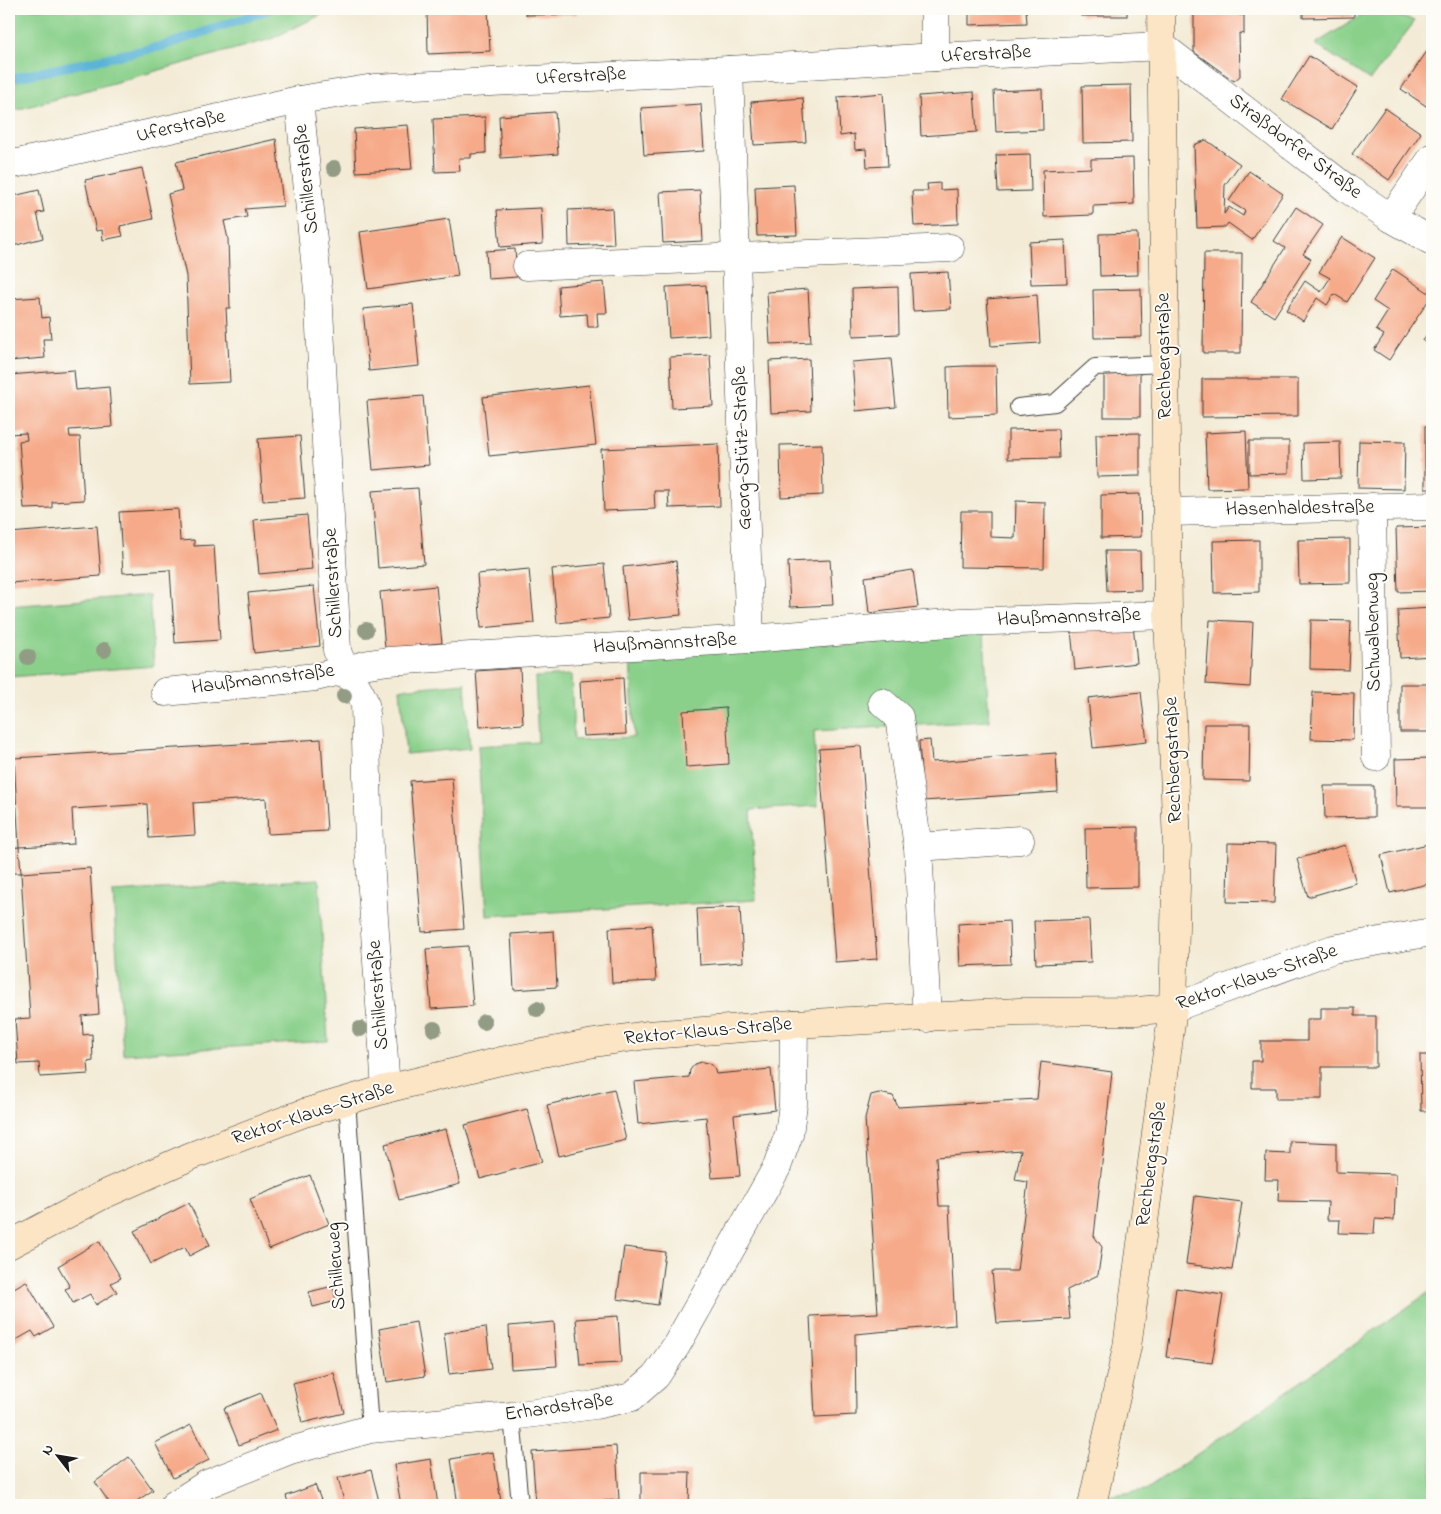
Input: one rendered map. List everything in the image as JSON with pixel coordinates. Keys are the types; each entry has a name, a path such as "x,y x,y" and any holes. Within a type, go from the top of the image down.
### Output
{"main road":[{"name":"Rechbergstraße","path":"1092,1505 1127,1347 1173,1008 1178,846 1168,615 1161,9"},
{"name":"Rektor-Klaus-Straße","path":"9,1245 103,1196 191,1156 347,1100 501,1061 594,1043 648,1035 794,1024 1019,1012 1136,1011 1173,1008"}],"street":[{"path":"935,9 935,57"},
{"name":"Uferstraße","path":"9,166 299,100 374,88 1162,46"},
{"name":"Straßdorfer Straße","path":"1162,46 1346,188 1391,218 1432,241"},
{"name":"Georg-Stütz-Straße","path":"729,70 750,639"},
{"name":"Schillerstraße","path":"299,100 319,297 337,650 340,661 362,694 365,704 370,847 386,1089"},
{"path":"1391,218 1432,158"},
{"path":"527,266 950,248"},
{"name":"Hasenhaldestraße","path":"1167,512 1432,506"},
{"name":"Schwalbenweg","path":"1372,507 1376,757"},
{"name":"Haußmannstraße","path":"165,692 316,677 388,661 750,639 961,622 1168,615"},
{"path":"882,702 899,717 918,847 927,1018"},
{"path":"918,847 1020,840"},
{"name":"Rektor-Klaus-Straße","path":"1173,1008 1333,949 1432,932"},
{"name":"Erhardstraße","path":"174,1505 207,1484 290,1451 370,1429 512,1416 595,1405 632,1396 656,1376 676,1346 777,1167 789,1134 793,1104 794,1024"}],"lane":[{"path":"1018,407 1055,403 1095,367 1165,364"},
{"name":"Schillerweg","path":"347,1100 370,1429"},
{"path":"512,1416 520,1505"}],"green space":[{"path":"9,9 333,9 271,39 9,112"},
{"path":"1372,9 1415,21 1370,80 1315,44"},
{"path":"149,595 154,666 9,677 9,606"},
{"path":"984,634 989,721 814,731 818,806 751,810 756,900 487,916 478,746 538,742 535,677 571,675 574,740 634,737 630,654"},
{"path":"465,683 470,748 406,754 400,689"},
{"path":"319,879 328,1041 123,1054 113,892"},
{"path":"1432,1290 1432,1505 1048,1505 1146,1490"}],"building":[{"path":"427,9 488,9 490,51 428,54"},
{"path":"526,9 576,9 577,14 526,15"},
{"path":"969,9 1026,9 1027,23 969,25"},
{"path":"1081,9 1127,9 1127,16 1081,16"},
{"path":"1194,9 1239,9 1239,15 1244,15 1244,34 1239,33 1240,76 1234,81 1194,52"},
{"path":"1303,9 1354,9 1354,17 1303,18"},
{"path":"1430,47 1432,48 1432,110 1401,89"},
{"path":"1309,56 1358,87 1332,129 1282,99"},
{"path":"1131,85 1132,142 1083,143 1082,86"},
{"path":"1042,89 1043,130 996,132 994,91"},
{"path":"974,92 977,132 921,136 919,96"},
{"path":"883,93 888,166 867,167 866,149 855,150 854,134 840,136 838,97"},
{"path":"803,98 806,142 754,145 751,102"},
{"path":"701,104 704,151 644,155 641,108"},
{"path":"1385,108 1421,133 1389,180 1352,154"},
{"path":"555,112 558,154 501,158 499,116"},
{"path":"485,117 486,153 471,154 471,158 459,158 460,171 435,172 433,119"},
{"path":"408,125 412,169 356,172 354,129"},
{"path":"276,139 283,206 245,209 247,217 224,221 228,239 230,308 226,308 230,382 190,384 186,276 168,194 182,190 176,162"},
{"path":"1206,140 1240,164 1225,185 1224,214 1229,207 1243,216 1245,211 1229,201 1249,171 1283,194 1252,240 1228,223 1225,227 1197,228 1194,145"},
{"path":"1030,154 1031,191 998,192 996,155"},
{"path":"1133,158 1134,204 1093,206 1093,215 1044,217 1043,170 1091,168 1091,159"},
{"path":"142,168 153,219 120,226 123,236 103,240 102,230 96,231 85,180"},
{"path":"940,183 940,190 957,189 958,224 914,226 912,191 928,191 927,184"},
{"path":"794,185 797,235 757,236 755,187"},
{"path":"39,190 44,212 37,213 43,238 9,247 9,197"},
{"path":"700,190 703,241 663,243 660,192"},
{"path":"1296,207 1323,225 1303,254 1311,259 1274,317 1251,302 1285,248 1274,241"},
{"path":"541,208 543,244 500,247 497,210"},
{"path":"612,208 614,244 569,246 568,210"},
{"path":"449,219 458,276 368,289 360,232"},
{"path":"1137,233 1138,275 1100,276 1099,234"},
{"path":"1342,237 1375,258 1347,302 1334,294 1327,305 1317,298 1303,321 1286,310 1305,281 1321,292 1330,278 1319,272"},
{"path":"1065,240 1067,283 1031,284 1029,242"},
{"path":"515,249 517,277 488,279 486,251"},
{"path":"1204,253 1242,253 1241,353 1203,353"},
{"path":"1393,269 1432,295 1389,360 1374,350 1384,335 1376,330 1388,311 1373,301"},
{"path":"948,272 951,309 913,311 911,274"},
{"path":"604,282 607,313 597,313 598,327 588,327 587,314 560,316 558,286"},
{"path":"706,285 709,335 669,338 666,287"},
{"path":"898,287 899,334 853,336 852,289"},
{"path":"808,289 811,342 770,344 767,292"},
{"path":"1141,289 1142,337 1094,338 1093,290"},
{"path":"1037,295 1040,343 991,346 987,299"},
{"path":"40,297 42,318 49,317 51,339 43,339 45,358 9,361 9,299"},
{"path":"413,304 419,366 369,371 363,309"},
{"path":"1432,325 1432,346 1423,341"},
{"path":"710,355 713,406 672,408 670,357"},
{"path":"809,359 811,411 771,413 769,361"},
{"path":"891,359 896,407 856,411 852,362"},
{"path":"996,366 997,415 948,417 947,367"},
{"path":"74,370 76,390 109,387 112,427 69,430 70,437 80,437 84,500 52,502 52,508 24,509 19,441 27,440 26,433 9,434 9,375"},
{"path":"1104,372 1140,372 1140,417 1104,417"},
{"path":"1202,379 1298,379 1298,416 1202,417"},
{"path":"589,385 596,445 489,456 483,397"},
{"path":"423,396 429,465 373,470 367,401"},
{"path":"1425,426 1432,426 1432,489 1425,489"},
{"path":"1058,429 1059,458 1008,459 1008,430"},
{"path":"1246,431 1248,488 1207,489 1205,433"},
{"path":"1140,433 1140,476 1097,477 1096,434"},
{"path":"300,436 305,498 263,501 258,439"},
{"path":"1249,441 1289,441 1289,473 1249,474"},
{"path":"1359,441 1405,442 1404,489 1358,488"},
{"path":"1340,442 1341,478 1304,479 1303,443"},
{"path":"718,444 720,506 669,508 668,491 654,491 655,509 604,511 601,449"},
{"path":"822,444 823,495 781,497 780,445"},
{"path":"418,488 424,564 378,568 372,491"},
{"path":"1140,494 1141,537 1101,538 1101,495"},
{"path":"1016,501 1045,502 1044,568 960,567 961,511 990,511 990,537 1015,538"},
{"path":"178,509 180,541 194,540 194,546 214,545 220,640 175,643 170,570 123,573 119,512"},
{"path":"307,515 312,569 259,574 254,520"},
{"path":"97,526 101,576 9,583 9,533"},
{"path":"1432,527 1432,591 1398,592 1396,528"},
{"path":"1350,539 1350,583 1299,584 1298,540"},
{"path":"1259,540 1259,592 1214,593 1213,541"},
{"path":"1105,551 1140,551 1141,590 1107,591"},
{"path":"830,560 833,605 790,607 788,562"},
{"path":"676,561 681,615 628,620 623,567"},
{"path":"604,564 609,618 557,623 552,569"},
{"path":"529,569 534,623 481,628 477,574"},
{"path":"913,570 918,607 869,613 865,577"},
{"path":"314,586 320,646 254,653 248,593"},
{"path":"436,586 442,643 385,648 380,592"},
{"path":"1432,608 1432,656 1400,658 1398,610"},
{"path":"1210,620 1253,622 1250,687 1206,684"},
{"path":"1311,620 1351,621 1349,670 1310,669"},
{"path":"1133,624 1137,663 1075,670 1071,630"},
{"path":"520,668 523,724 480,727 476,671"},
{"path":"623,678 626,734 583,736 580,681"},
{"path":"1400,684 1432,684 1432,732 1400,732"},
{"path":"1141,692 1147,742 1093,748 1088,698"},
{"path":"1313,692 1354,693 1353,740 1311,739"},
{"path":"726,708 729,764 686,767 683,711"},
{"path":"1204,724 1250,724 1249,781 1203,780"},
{"path":"321,739 327,831 268,834 266,798 193,803 195,835 149,838 147,804 72,809 74,844 19,847 14,758"},
{"path":"930,740 932,762 1056,753 1058,792 923,801 919,741"},
{"path":"861,746 877,959 835,962 819,749"},
{"path":"1432,758 1432,807 1396,807 1395,759"},
{"path":"452,778 464,929 422,932 410,781"},
{"path":"1324,786 1374,786 1374,817 1325,818"},
{"path":"1138,827 1138,887 1086,888 1085,828"},
{"path":"1228,843 1276,844 1274,903 1227,902"},
{"path":"1428,844 1432,861 1432,883 1390,893 1381,855"},
{"path":"1345,845 1356,883 1308,897 1297,859"},
{"path":"19,847 21,873 9,873 9,848"},
{"path":"90,868 99,1014 82,1016 83,1035 92,1034 93,1061 88,1062 89,1074 40,1077 39,1063 18,1064 15,1019 30,1018 21,873"},
{"path":"740,907 743,962 700,965 697,909"},
{"path":"1089,919 1091,962 1036,964 1034,921"},
{"path":"1009,921 1011,964 960,966 958,924"},
{"path":"652,925 656,981 612,983 609,928"},
{"path":"554,931 557,987 514,990 511,934"},
{"path":"468,946 473,1006 431,1009 426,949"},
{"path":"1321,1008 1355,1008 1355,1016 1376,1016 1376,1067 1322,1067 1322,1099 1276,1099 1276,1088 1252,1088 1252,1061 1261,1061 1261,1041 1307,1041 1307,1019 1321,1019"},
{"path":"1420,1055 1432,1055 1432,1111 1421,1111"},
{"path":"701,1062 708,1063 714,1067 716,1074 771,1069 775,1110 734,1115 740,1176 712,1178 706,1117 638,1124 634,1082 689,1077 690,1070 695,1064"},
{"path":"1041,1062 1112,1072 1094,1236 1102,1247 1098,1275 1067,1290 1070,1319 997,1323 992,1271 1017,1271 1028,1182 1015,1180 1021,1150 936,1157 939,1206 949,1206 955,1325 855,1334 856,1415 815,1417 810,1316 878,1313 865,1118 871,1095 879,1093 893,1096 898,1107 1037,1099"},
{"path":"614,1089 626,1140 559,1156 547,1105"},
{"path":"527,1109 542,1162 480,1179 465,1125"},
{"path":"446,1129 460,1184 399,1200 385,1144"},
{"path":"1290,1141 1336,1143 1336,1172 1396,1174 1394,1220 1375,1219 1374,1234 1339,1233 1340,1220 1327,1220 1328,1202 1278,1201 1279,1180 1265,1180 1266,1153 1290,1154"},
{"path":"310,1175 329,1224 269,1249 250,1199"},
{"path":"1195,1196 1242,1202 1232,1270 1186,1264"},
{"path":"189,1203 210,1245 189,1256 185,1247 151,1264 134,1231"},
{"path":"99,1241 121,1278 111,1283 117,1292 96,1305 90,1294 73,1303 65,1289 70,1287 58,1266"},
{"path":"624,1247 665,1252 658,1305 617,1299"},
{"path":"26,1281 53,1327 36,1337 32,1331 9,1344 9,1291"},
{"path":"333,1286 336,1301 313,1307 309,1292"},
{"path":"1176,1288 1223,1295 1212,1363 1166,1357"},
{"path":"618,1316 621,1363 580,1365 576,1319"},
{"path":"416,1322 425,1376 387,1382 379,1329"},
{"path":"554,1322 557,1366 511,1369 509,1326"},
{"path":"486,1327 491,1369 449,1374 444,1333"},
{"path":"334,1373 344,1413 302,1423 293,1383"},
{"path":"261,1393 277,1430 239,1445 224,1408"},
{"path":"191,1425 209,1460 173,1478 155,1443"},
{"path":"616,1446 619,1500 536,1505 532,1452"},
{"path":"493,1452 501,1502 458,1505 451,1459"},
{"path":"129,1457 153,1490 131,1505 111,1505 95,1482"},
{"path":"431,1459 438,1505 401,1505 394,1465"},
{"path":"371,1470 380,1505 345,1505 338,1478"},
{"path":"641,1472 690,1472 689,1505 641,1505"},
{"path":"315,1485 323,1505 289,1505 286,1496"}],"waterway":[{"path":"9,79 163,46 271,9"}]}
